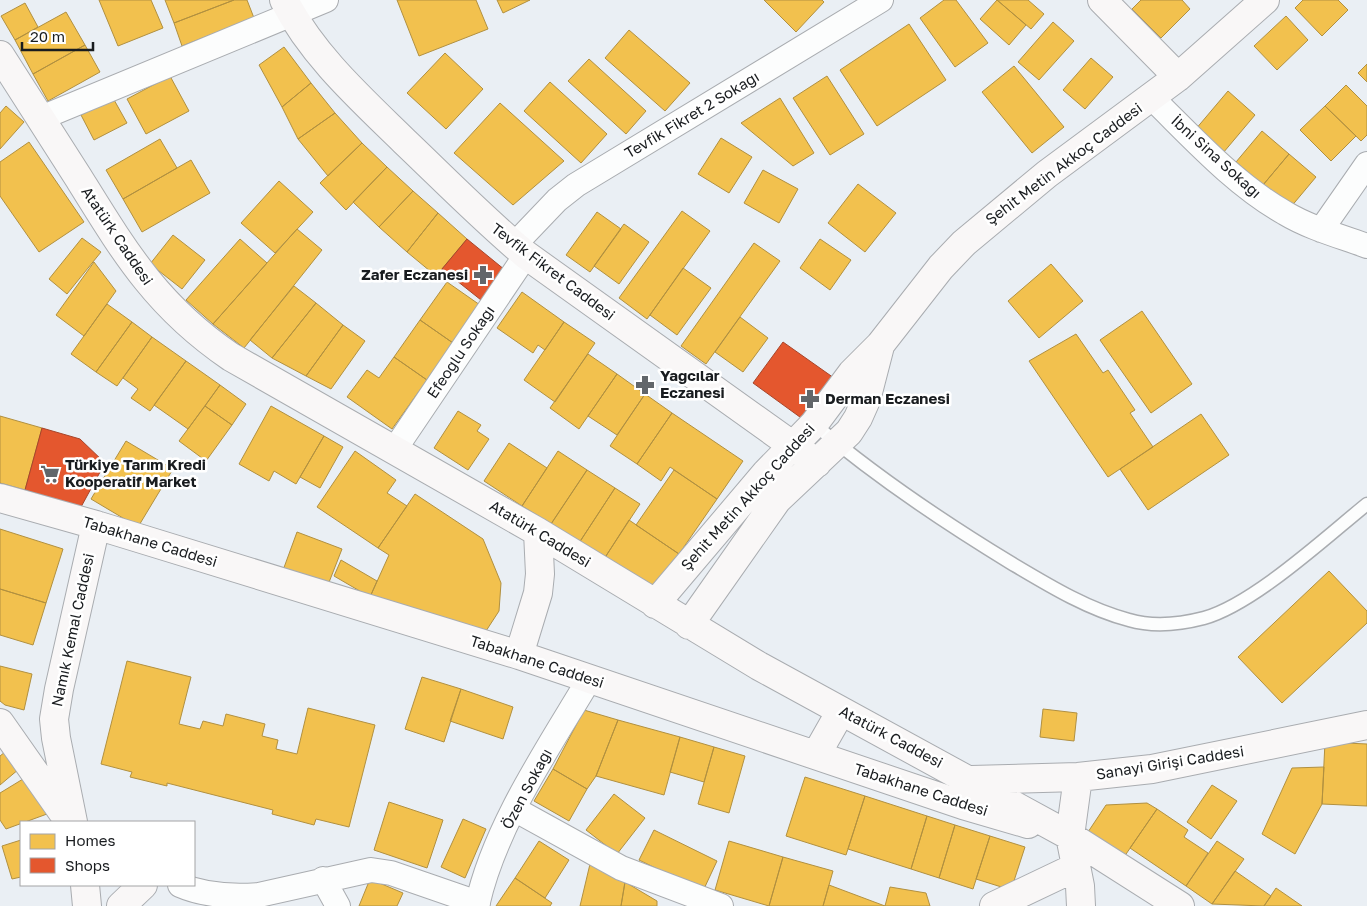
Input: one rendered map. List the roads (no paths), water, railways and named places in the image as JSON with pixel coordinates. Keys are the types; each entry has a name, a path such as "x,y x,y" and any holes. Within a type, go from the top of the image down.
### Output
{"street":[{"path":"41,118 288,7 326,0"},
{"name":"Tevfik Fikret 2 Sokağı","path":"520,250 557,200 576,185 882,0"},
{"path":"1102,0 1178,77"},
{"name":"Şehit Metin Akkoç Caddesi","path":"656,604 734,509 814,424 852,373 880,345 941,268 964,243 1047,174 1178,77 1265,0"},
{"name":"Tevfik Fikret Caddesi","path":"288,7 338,75 484,219 520,250 792,446 817,462"},
{"name":"Atatürk Caddesi","path":"0,55 138,270 177,315 202,337 230,357 395,449 538,532 689,625 841,711 1070,836 1180,906"},
{"name":"İbni Sina Sokağı","path":"1152,97 1196,141 1261,199 1321,230 1367,246"},
{"path":"1321,230 1367,164"},
{"name":"Efeoğlu Sokağı","path":"395,449 520,250"},
{"name":"Şehit Metin Akkoç Caddesi","path":"689,625 777,500 837,444 858,418 866,400 880,345"},
{"name":"Tabakhane Caddesi","path":"0,498 96,525 519,655 963,805 1070,836"},
{"name":"Namık Kemal Caddesi","path":"71,821 54,719 96,525"},
{"path":"519,655 538,593 540,574 538,532"},
{"name":"Özen Sokağı","path":"478,904 497,847 514,809 590,678"},
{"path":"816,755 841,711"},
{"path":"0,723 70,821"},
{"name":"Sanayi Girişi Caddesi","path":"970,780 1078,778 1180,764 1367,725"},
{"path":"1078,778 1070,836 1081,906"},
{"path":"514,809 621,868 721,906"},
{"path":"994,906 1076,867"},
{"path":"183,886 205,893 240,897 259,895 356,872 381,871 478,904"},
{"path":"323,880 338,906"},
{"path":"85,886 87,906"},
{"path":"121,906 142,886"}],"lane":[{"path":"814,424 837,444 976,541 1056,590 1097,609 1130,621 1178,623 1206,618 1236,603 1271,580 1367,504"}],"place":[{"name":"Zafer Eczanesi","path":"483,275"},
{"name":"Yağcılar Eczanesi","path":"645,385"},
{"name":"Derman Eczanesi","path":"810,399"},
{"name":"Türkiye Tarım Kredi Kooperatif Market","path":"50,474"}]}
